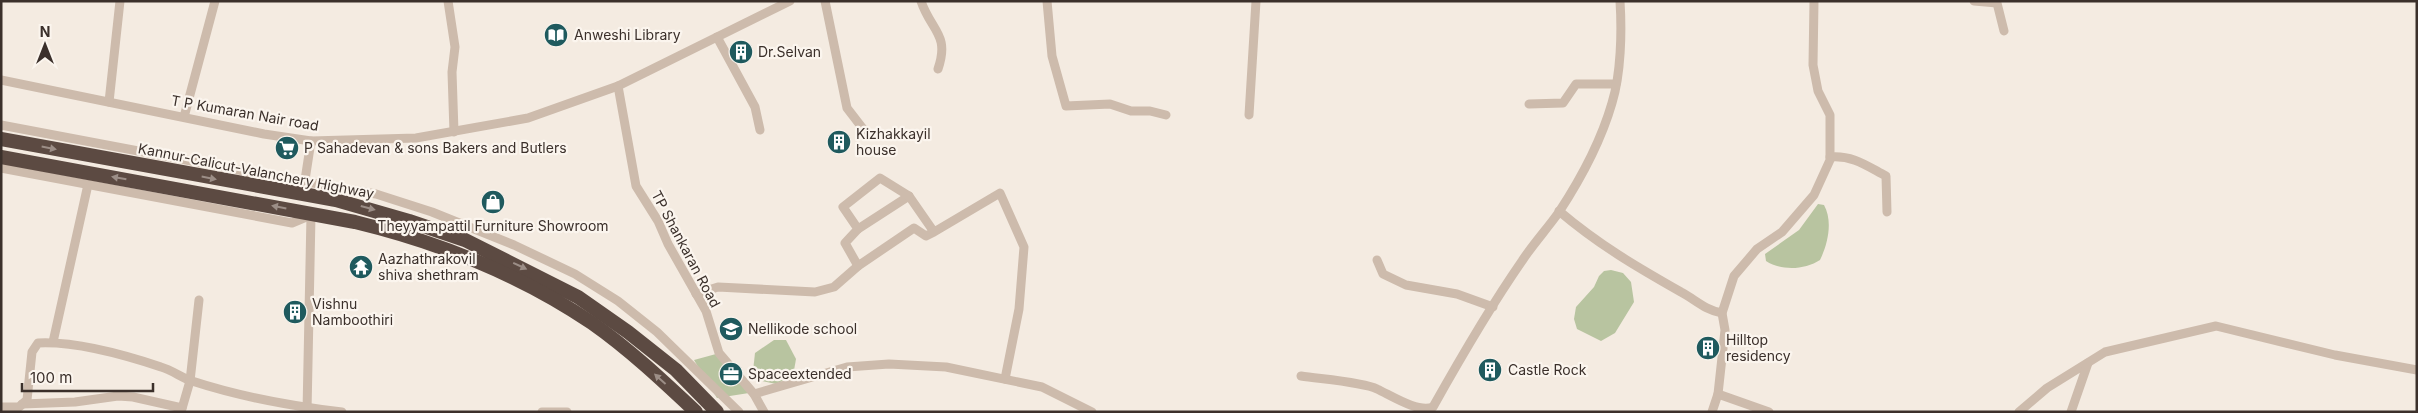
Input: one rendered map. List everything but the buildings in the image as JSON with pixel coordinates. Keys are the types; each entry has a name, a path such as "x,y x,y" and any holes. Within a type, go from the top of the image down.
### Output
{"highway":[{"name":"Kannur-Calicut-Valanchery Highway","path":"1,139 336,200 410,220 465,240 528,270 578,297 628,332 676,370 717,412"},
{"path":"1,157 356,222 426,242 500,272 550,298 592,324 647,367 696,412"}],"street":[{"path":"109,102 120,1"},
{"path":"184,117 215,1"},
{"path":"448,1 454,47 452,72 454,132"},
{"name":"T P Kumaran Nair road","path":"1,80 311,141 416,138 528,118 618,86 790,1"},
{"path":"825,1 847,108 867,134"},
{"path":"921,1 938,32 944,52 938,69"},
{"path":"1047,1 1052,56 1066,106 1110,104 1131,111 1150,111 1166,115"},
{"path":"1249,115 1256,1"},
{"path":"1302,376 1375,388 1419,411 1436,409 1492,306 1522,260 1559,212 1596,146 1612,103 1616,84 1621,23 1620,1"},
{"path":"1712,412 1718,394 1725,330 1722,312 1734,276 1757,249 1782,232 1814,195 1830,157 1830,115 1818,91 1813,65 1814,1"},
{"path":"1974,1 1997,4 2004,31"},
{"path":"717,37 755,107 760,130"},
{"path":"1529,104 1563,104 1576,84 1616,84"},
{"name":"TP Shankaran Road","path":"618,86 636,186 658,221 668,244 706,311 719,353 754,394 764,412"},
{"path":"1,125 376,194 432,212 514,245 574,274 618,301 657,332 738,412"},
{"path":"305,180 311,141"},
{"path":"1830,157 1845,156 1868,165 1886,176 1887,212"},
{"path":"1,168 292,224 311,214 307,410"},
{"path":"244,170 259,187"},
{"path":"858,229 843,207 880,178 909,196 934,232"},
{"path":"53,342 87,189"},
{"path":"696,294 718,288 815,292 834,287 858,266 914,228 926,236 1000,193 1024,247 1019,309 1005,380"},
{"path":"858,266 845,243 858,229 909,196"},
{"path":"1559,212 1593,240 1640,270 1684,293 1698,304 1712,311 1722,312"},
{"path":"1377,260 1383,274 1406,285 1457,294 1492,306"},
{"path":"22,404 75,402 118,396 133,397 182,410 190,381 199,300"},
{"path":"2019,412 2048,388 2105,352 2216,326 2335,355 2417,370"},
{"path":"1,407 19,407 27,400 30,387 32,352 38,343 53,342 113,354 162,367 190,381 272,402 307,410 342,412"},
{"path":"2071,412 2088,362"},
{"path":"754,394 847,367 889,364 946,367 1042,387 1092,412"},
{"path":"1718,394 1769,412"},
{"path":"542,412 567,412"}],"green space":[{"path":"1818,204 1824,205 1829,225 1827,240 1820,260 1807,266 1793,268 1786,268 1766,261 1765,254 1799,230"},
{"path":"1611,270 1623,273 1631,282 1634,302 1615,333 1601,341 1577,329 1574,319 1576,307 1594,287 1599,276 1604,271"},
{"path":"774,340 786,340 796,359 793,376 776,384 758,380 753,371 755,353"},
{"path":"716,354 749,393 717,398 694,360"}],"place":[{"name":"Anweshi Library","path":"556,35"},
{"name":"Dr.Selvan","path":"741,52"},
{"name":"Kizhakkayil house","path":"839,142"},
{"name":"P Sahadevan & sons Bakers and Butlers","path":"287,148"},
{"name":"Theyyampattil Furniture Showroom","path":"493,202"},
{"name":"Aazhathrakovil shiva shethram","path":"361,267"},
{"name":"Vishnu Namboothiri","path":"295,312"},
{"name":"Nellikode school","path":"731,329"},
{"name":"Hilltop residency","path":"1708,348"},
{"name":"Castle Rock","path":"1490,370"},
{"name":"Spaceextended","path":"731,374"}]}
